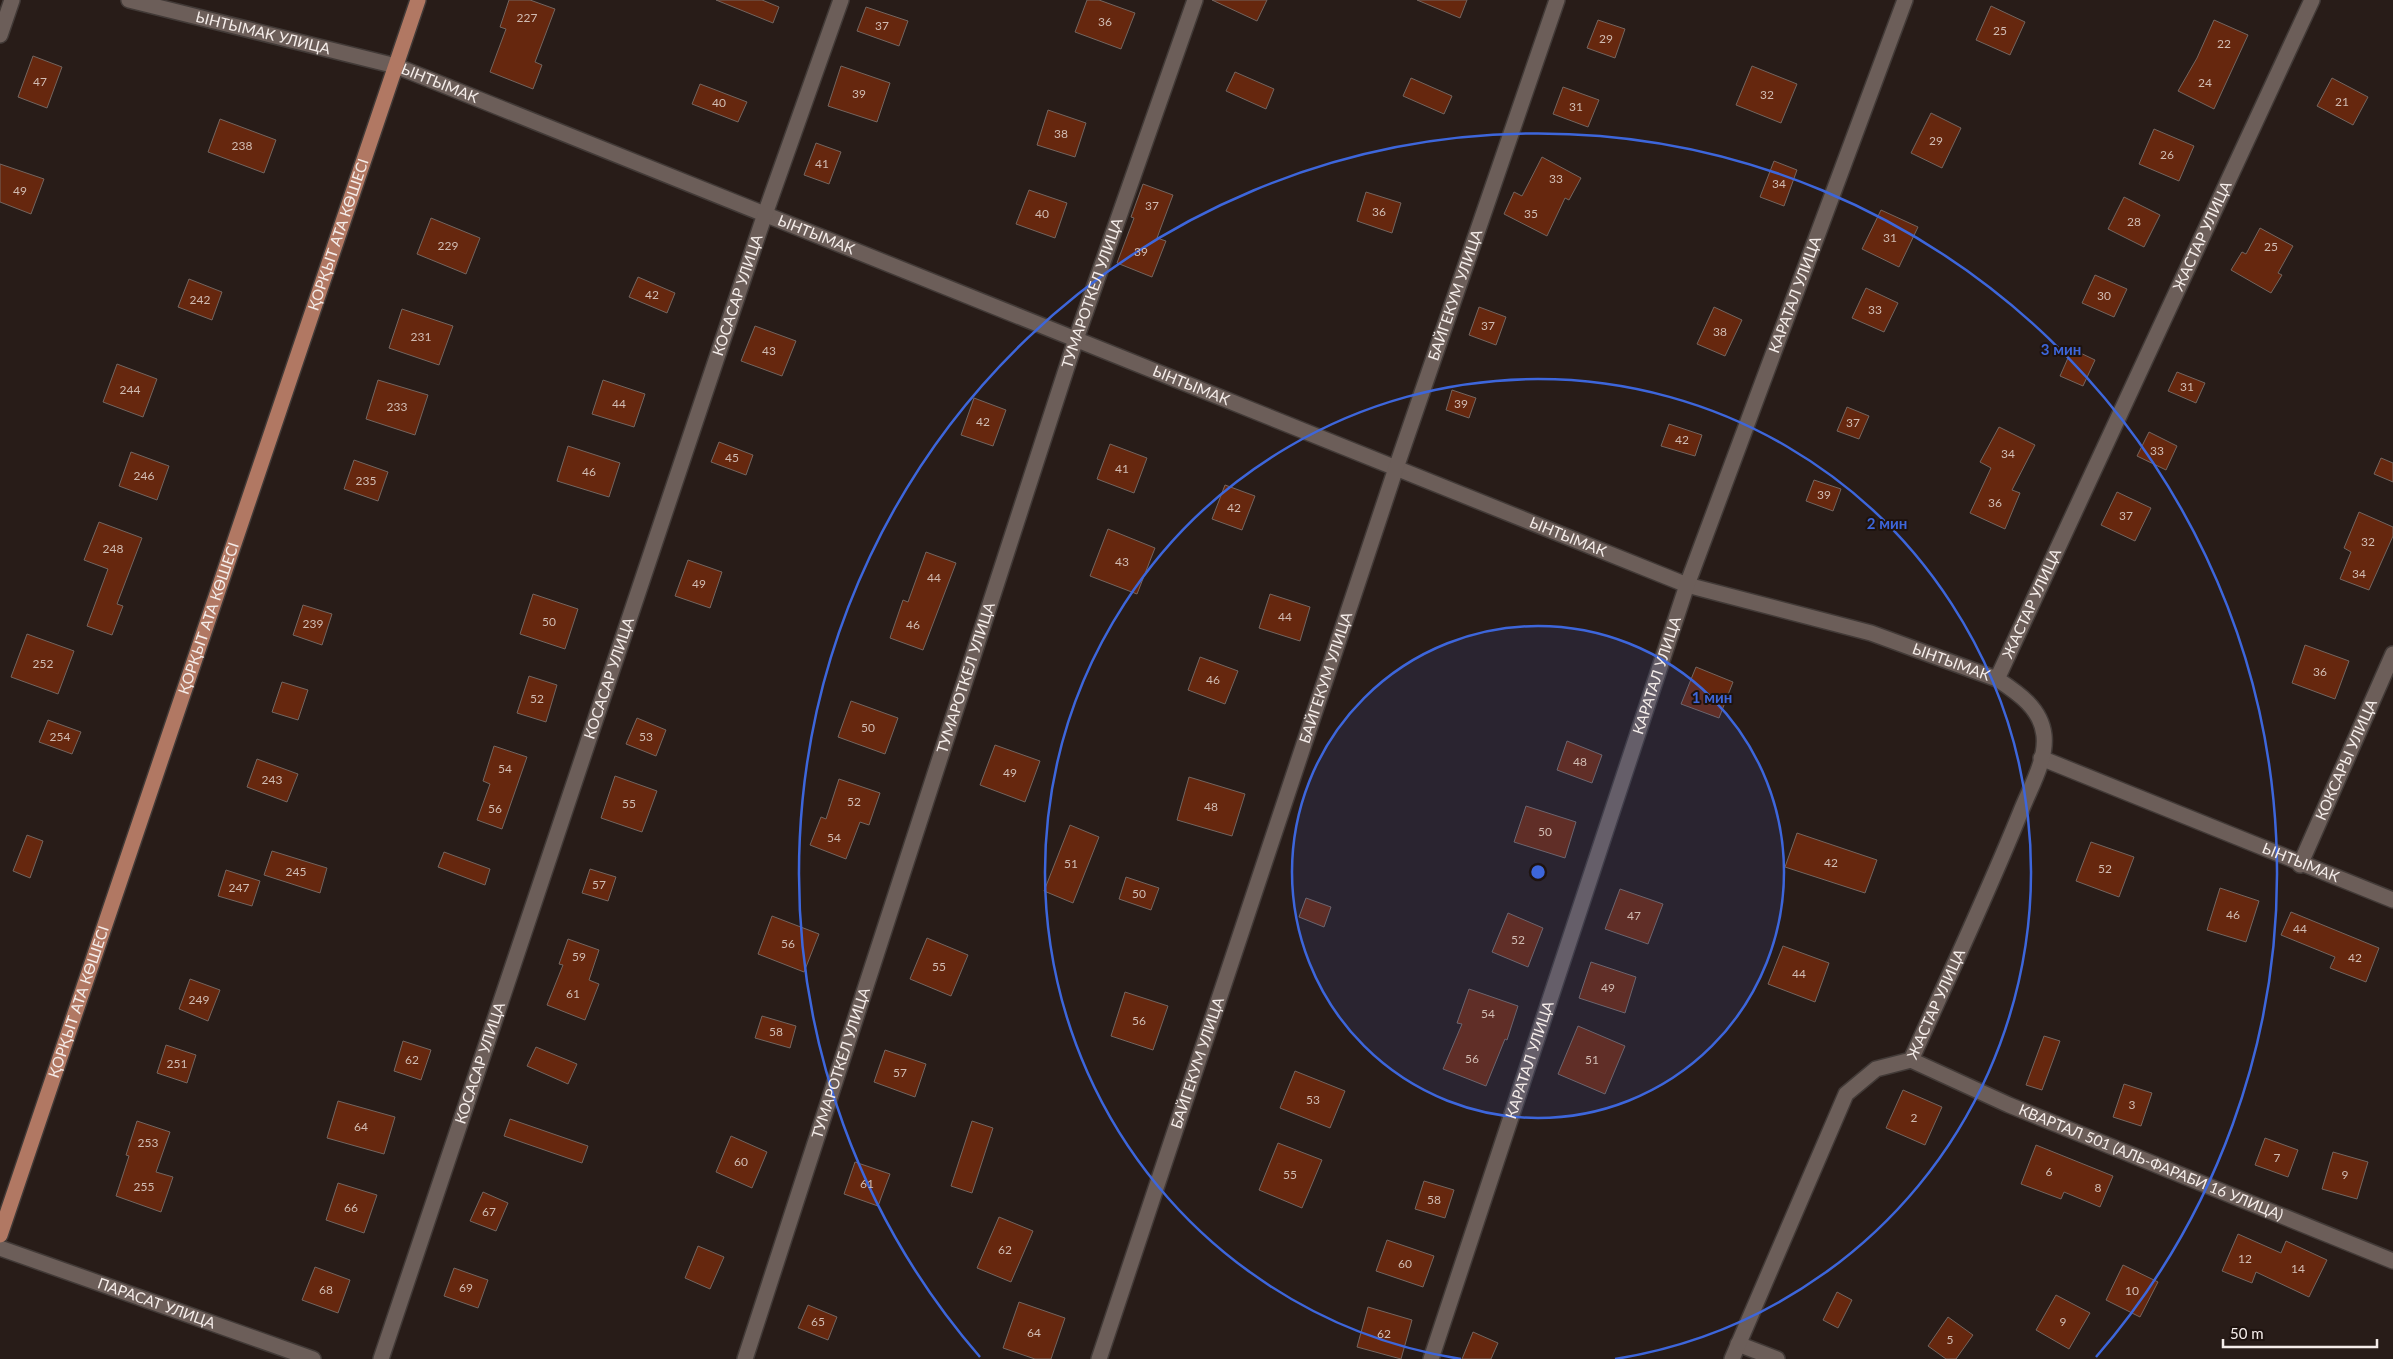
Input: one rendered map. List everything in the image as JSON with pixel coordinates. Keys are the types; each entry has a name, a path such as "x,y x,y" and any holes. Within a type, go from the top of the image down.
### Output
{"main road":[{"name":"ҚОРҚЫТ АТА КӨШЕСІ","path":"0,1235 418,0"}],"street":[{"path":"0,35 12,0"},
{"name":"ЫНТЫМАК УЛИЦА","path":"129,0 396,66"},
{"name":"КОСАСАР УЛИЦА","path":"381,1359 765,214 841,0"},
{"name":"ТУМАРОТКЕЛ УЛИЦА","path":"745,1359 1076,339 1195,0"},
{"name":"БАЙГЕКУМ УЛИЦА","path":"1099,1359 1396,468 1557,0"},
{"name":"КАРАТАЛ УЛИЦА","path":"1432,1359 1687,585 1904,0"},
{"name":"ЖАСТАР УЛИЦА","path":"1732,1359 1846,1094 1876,1069 1911,1060 2003,855 2041,758 2044,735 2037,714 2023,696 1997,679 2312,0"},
{"name":"ЫНТЫМАК","path":"396,66 1687,585 1871,633 1997,679"},
{"name":"КОКСАРЫ УЛИЦА","path":"2300,864 2393,654"},
{"name":"ЫНТЫМАК","path":"2041,758 2393,900"},
{"name":"КВАРТАЛ 501 (АЛЬ-ФАРАБИ 16 УЛИЦА)","path":"1911,1060 2009,1105 2393,1261"},
{"name":"ПАРАСАТ УЛИЦА","path":"0,1248 312,1359"},
{"path":"1738,1344 1777,1359"}],"building":[{"path":"509,0 530,0 555,9 535,62 542,65 533,89 490,72 506,29 500,27"},
{"path":"716,0 762,0 779,7 773,23"},
{"path":"1087,0 1099,0 1135,13 1121,49 1075,32"},
{"path":"1212,0 1267,0 1257,21"},
{"path":"1417,0 1467,0 1460,18"},
{"path":"1991,6 2025,22 2010,55 1976,40"},
{"path":"866,7 908,21 899,46 857,31"},
{"path":"1598,20 1625,29 1615,58 1587,48"},
{"path":"2214,20 2248,35 2214,109 2178,91 2197,58"},
{"path":"33,56 62,67 47,108 18,97"},
{"path":"841,66 890,83 877,122 828,106"},
{"path":"1752,66 1797,84 1781,123 1736,105"},
{"path":"1235,72 1274,89 1266,109 1226,91"},
{"path":"1411,78 1452,96 1444,114 1403,96"},
{"path":"2332,78 2368,97 2353,125 2317,106"},
{"path":"700,84 747,102 738,122 692,104"},
{"path":"1563,87 1599,100 1588,127 1553,114"},
{"path":"1048,110 1086,123 1075,157 1037,145"},
{"path":"1931,113 1961,128 1942,168 1911,153"},
{"path":"220,119 276,140 264,173 208,152"},
{"path":"2154,129 2194,146 2179,181 2139,164"},
{"path":"816,143 841,152 829,184 804,175"},
{"path":"1542,157 1581,178 1569,200 1565,198 1547,236 1504,214 1514,192 1522,196"},
{"path":"1774,161 1797,170 1784,206 1760,197"},
{"path":"0,164 44,179 31,214 0,202"},
{"path":"1143,184 1173,195 1157,238 1166,241 1152,277 1117,263 1134,218 1131,217"},
{"path":"1029,190 1067,203 1055,238 1016,224"},
{"path":"1366,192 1401,203 1392,233 1357,221"},
{"path":"2124,197 2160,215 2144,247 2108,229"},
{"path":"1881,210 1918,227 1899,267 1862,249"},
{"path":"431,218 480,238 466,274 417,254"},
{"path":"2260,228 2293,246 2278,273 2282,275 2271,293 2231,270 2242,252 2246,254"},
{"path":"2095,275 2127,289 2114,317 2082,303"},
{"path":"638,277 675,293 667,313 629,297"},
{"path":"189,279 222,292 212,320 178,307"},
{"path":"1866,288 1898,303 1884,332 1852,318"},
{"path":"1479,307 1506,317 1496,345 1469,335"},
{"path":"1714,307 1742,320 1725,356 1697,344"},
{"path":"402,309 453,326 439,365 389,348"},
{"path":"755,326 796,341 782,376 741,361"},
{"path":"2072,349 2095,360 2083,386 2060,376"},
{"path":"117,364 157,379 143,417 103,402"},
{"path":"2177,372 2205,383 2196,403 2168,391"},
{"path":"378,380 428,395 415,435 366,419"},
{"path":"603,380 645,394 634,427 592,414"},
{"path":"1452,390 1476,398 1469,418 1446,410"},
{"path":"974,398 1006,410 993,446 961,435"},
{"path":"1847,407 1869,416 1859,439 1837,431"},
{"path":"1669,424 1702,435 1695,456 1661,446"},
{"path":"1999,427 2035,445 2012,490 2020,493 2005,529 1970,513 1991,468 1980,462"},
{"path":"2149,432 2177,446 2166,470 2137,456"},
{"path":"719,442 753,455 746,475 711,462"},
{"path":"1110,444 1147,458 1134,493 1097,479"},
{"path":"568,446 620,463 609,497 557,481"},
{"path":"131,452 169,466 157,500 119,486"},
{"path":"2381,458 2393,463 2393,482 2374,474"},
{"path":"354,460 388,472 378,501 344,489"},
{"path":"1814,480 1841,489 1833,511 1806,501"},
{"path":"1225,485 1255,496 1242,530 1212,519"},
{"path":"2117,492 2151,508 2135,541 2101,525"},
{"path":"2359,512 2393,527 2393,536 2369,590 2340,579 2351,552 2344,548"},
{"path":"99,522 142,538 117,604 123,606 112,635 87,626 108,569 84,560"},
{"path":"1108,529 1155,548 1137,594 1090,576"},
{"path":"926,552 956,563 923,650 890,638 903,600 908,602"},
{"path":"688,560 722,572 710,608 675,596"},
{"path":"533,594 578,609 565,649 520,634"},
{"path":"1270,594 1310,607 1300,641 1259,628"},
{"path":"303,605 332,614 322,645 293,635"},
{"path":"27,634 74,651 58,694 11,677"},
{"path":"2305,645 2349,661 2335,699 2292,683"},
{"path":"1200,657 1238,671 1225,704 1188,690"},
{"path":"1696,667 1733,682 1719,718 1681,704"},
{"path":"529,676 557,685 546,722 517,713"},
{"path":"282,682 308,690 298,720 272,712"},
{"path":"851,701 898,718 885,754 838,737"},
{"path":"637,718 666,730 656,756 626,744"},
{"path":"48,720 81,732 72,754 39,742"},
{"path":"1567,741 1602,755 1592,783 1557,770"},
{"path":"995,745 1040,761 1025,802 980,785"},
{"path":"494,746 527,757 502,829 477,820 490,784 483,781"},
{"path":"257,759 298,774 287,802 247,787"},
{"path":"615,776 657,791 642,832 601,818"},
{"path":"1189,777 1245,794 1232,836 1177,820"},
{"path":"839,779 880,793 869,825 860,822 846,859 810,845 821,817 826,819"},
{"path":"1526,806 1576,822 1565,858 1514,842"},
{"path":"1070,825 1099,837 1073,903 1044,891"},
{"path":"1797,833 1877,860 1865,893 1785,867"},
{"path":"27,835 43,841 30,878 13,871"},
{"path":"2091,842 2134,857 2119,897 2076,881"},
{"path":"272,851 327,868 320,893 264,875"},
{"path":"444,852 490,869 485,885 438,867"},
{"path":"590,869 616,877 608,901 582,893"},
{"path":"226,870 260,881 252,906 218,896"},
{"path":"1126,877 1159,888 1151,910 1119,899"},
{"path":"2220,888 2259,901 2246,942 2207,930"},
{"path":"1620,889 1663,904 1648,944 1605,929"},
{"path":"1306,898 1331,907 1324,927 1299,917"},
{"path":"2291,912 2379,948 2366,982 2330,968 2335,957 2281,935"},
{"path":"1508,913 1543,928 1528,967 1492,952"},
{"path":"772,916 819,934 804,972 758,954"},
{"path":"927,938 968,955 951,996 910,979"},
{"path":"568,939 599,950 589,980 599,984 585,1020 547,1005 563,965 559,964"},
{"path":"1783,946 1829,963 1815,1002 1768,984"},
{"path":"1591,962 1636,977 1625,1013 1579,998"},
{"path":"190,979 220,990 208,1021 179,1009"},
{"path":"1469,989 1518,1006 1507,1040 1505,1039 1486,1086 1443,1069 1462,1024 1457,1023"},
{"path":"1125,992 1168,1006 1153,1050 1111,1036"},
{"path":"762,1016 796,1026 790,1048 755,1038"},
{"path":"1578,1026 1625,1046 1605,1094 1558,1074"},
{"path":"2044,1036 2060,1041 2042,1090 2026,1085"},
{"path":"403,1041 431,1050 421,1080 394,1071"},
{"path":"166,1045 196,1055 187,1083 157,1073"},
{"path":"536,1047 577,1064 568,1084 527,1066"},
{"path":"885,1050 926,1064 915,1097 874,1082"},
{"path":"1295,1071 1345,1091 1330,1128 1280,1108"},
{"path":"2124,1084 2152,1093 2141,1126 2113,1117"},
{"path":"1903,1090 1942,1107 1925,1145 1886,1128"},
{"path":"338,1101 395,1117 384,1154 327,1138"},
{"path":"510,1119 588,1146 582,1163 504,1136"},
{"path":"137,1121 170,1132 156,1172 173,1177 161,1212 116,1196 129,1156 126,1155"},
{"path":"972,1121 993,1128 972,1193 951,1186"},
{"path":"731,1136 767,1152 752,1188 716,1172"},
{"path":"2265,1138 2298,1150 2288,1177 2255,1165"},
{"path":"1278,1143 1322,1160 1302,1208 1259,1190"},
{"path":"2036,1145 2113,1176 2100,1207 2064,1192 2061,1199 2021,1184"},
{"path":"2333,1152 2368,1162 2357,1199 2322,1189"},
{"path":"855,1162 890,1174 878,1206 844,1194"},
{"path":"1424,1181 1454,1190 1445,1218 1415,1209"},
{"path":"338,1183 377,1195 364,1233 326,1220"},
{"path":"483,1192 508,1203 496,1231 470,1221"},
{"path":"999,1217 1033,1231 1011,1282 977,1268"},
{"path":"2238,1234 2281,1253 2286,1241 2327,1260 2309,1297 2256,1272 2252,1283 2222,1271"},
{"path":"1387,1240 1434,1256 1423,1287 1376,1271"},
{"path":"698,1246 724,1257 710,1289 685,1278"},
{"path":"2123,1265 2158,1282 2140,1317 2106,1300"},
{"path":"315,1267 350,1280 338,1313 302,1300"},
{"path":"454,1268 488,1280 478,1308 444,1296"},
{"path":"1837,1292 1852,1300 1838,1328 1823,1320"},
{"path":"2056,1295 2090,1313 2069,1349 2036,1330"},
{"path":"1019,1302 1065,1318 1051,1359 1035,1359 1003,1348"},
{"path":"808,1305 837,1317 828,1340 798,1328"},
{"path":"1368,1307 1412,1320 1401,1359 1357,1347"},
{"path":"1948,1317 1973,1335 1956,1359 1946,1359 1928,1346"},
{"path":"1473,1332 1498,1343 1491,1359 1462,1359"}]}
